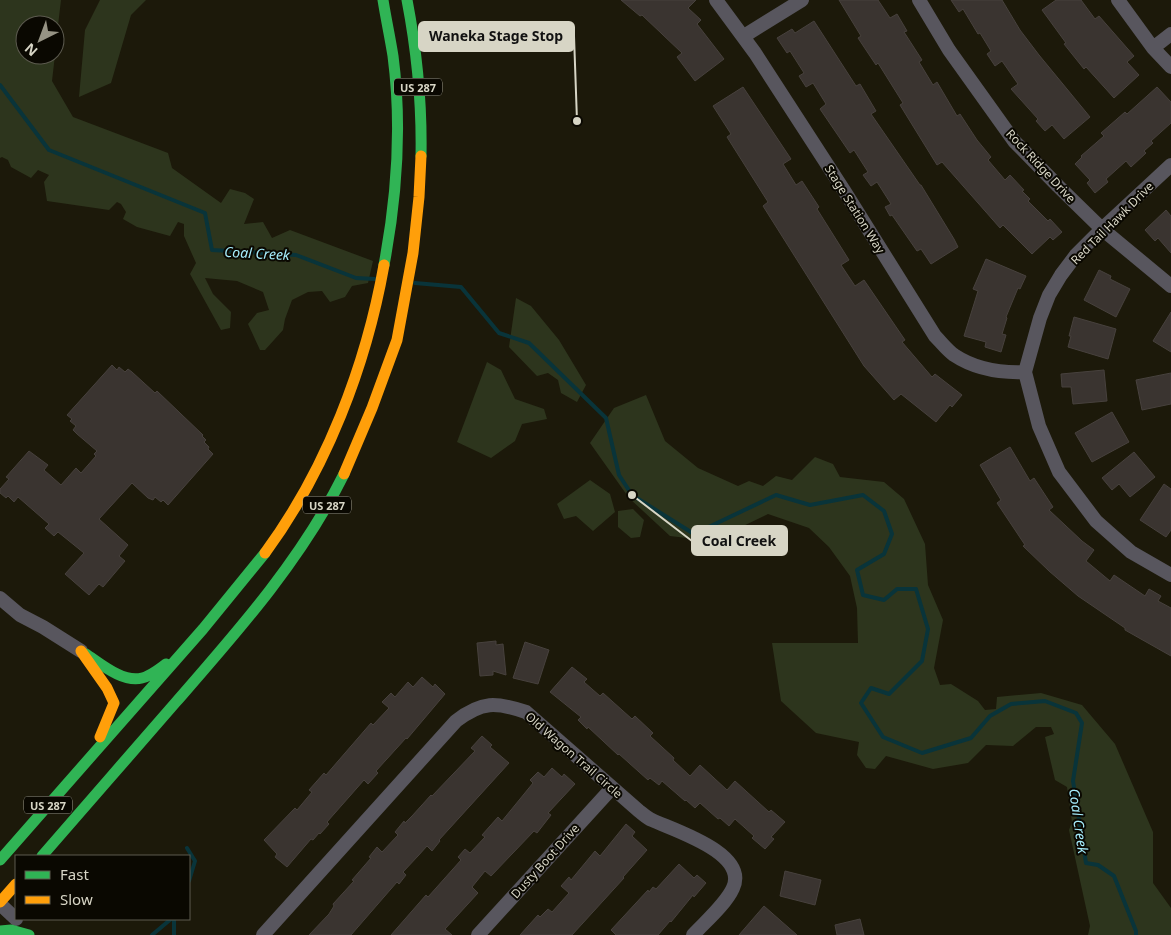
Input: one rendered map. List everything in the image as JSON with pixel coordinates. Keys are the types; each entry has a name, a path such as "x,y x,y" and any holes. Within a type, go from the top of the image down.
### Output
{"main road":[{"name":"US 287","path":"0,860 226,604 281,531 298,503 336,424 353,383 367,337 390,237 396,190 396,99 391,46 383,0"},
{"name":"US 287","path":"43,855 261,603 318,523 368,420 397,343 406,295 420,194 421,144 419,95 414,44 407,2"},
{"path":"81,651 120,675 142,679 180,655"},
{"path":"81,651 107,688 114,703 111,714 88,760"},
{"path":"0,875 8,851"},
{"path":"0,903 15,885"},
{"path":"0,930 33,933"}],"street":[{"name":"Stage Station Way","path":"716,0 744,36 845,192 934,336 952,354 972,365 996,371 1025,372"},
{"path":"744,36 802,0"},
{"name":"Rock Ridge Drive","path":"919,0 949,50 1014,140 1102,229 1171,286"},
{"path":"1118,0 1154,48 1171,67"},
{"path":"1154,48 1171,34"},
{"name":"Red Tail Hawk Drive","path":"1025,372 1040,318 1049,295 1076,255 1171,166"},
{"path":"1025,372 1039,426 1059,472 1096,520 1131,552 1171,575"},
{"path":"0,598 20,615 81,651"},
{"name":"Old Wagon Trail Circle","path":"263,935 444,733 470,710 490,704 526,712 650,819 698,840 719,854 731,865 734,885 730,894 693,935"},
{"name":"Dusty Boot Drive","path":"478,935 612,788"},
{"path":"0,903 15,918"},
{"path":"17,920 33,933"}],"green space":[{"path":"0,0 61,0 59,15 15,15 15,65 54,65 52,81 73,117 168,153 172,168 221,203 230,189 245,193 254,199 244,224 263,222 272,238 290,230 373,261 368,283 352,286 345,297 330,302 322,291 308,292 292,300 283,330 265,350 260,350 248,324 257,313 269,310 263,292 237,281 205,278 213,294 231,312 230,328 221,330 190,274 196,263 184,236 184,224 178,222 170,236 137,227 123,219 126,212 121,204 117,202 109,210 47,201 44,182 49,175 38,170 31,178 11,167 8,160 0,158"},
{"path":"100,0 146,0 131,15 111,83 79,97 85,30"},
{"path":"516,298 531,306 559,340 586,385 577,402 561,393 558,380 548,373 537,376 509,347"},
{"path":"487,362 501,370 515,399 544,409 547,419 522,424 515,441 491,458 457,442"},
{"path":"646,395 665,441 698,468 738,486 749,481 763,486 776,476 792,480 815,457 833,464 840,477 884,482 904,499 925,544 928,585 943,620 934,668 940,685 951,684 978,701 985,710 996,709 997,697 1041,693 1082,705 1115,744 1153,832 1153,883 1171,908 1171,935 1088,935 1090,926 1069,830 1072,822 1067,787 1055,780 1045,737 1054,734 1051,727 1036,727 1013,746 986,745 968,763 933,769 886,756 875,769 866,768 857,755 859,742 816,733 781,701 772,643 858,643 857,608 850,576 829,547 809,528 768,514 712,541 670,536 629,498 590,443 614,408"},
{"path":"590,480 610,494 615,512 593,531 576,516 564,519 557,504"},
{"path":"633,509 644,520 640,537 631,538 618,527 618,511"}],"building":[{"path":"621,0 696,0 688,8 701,20 697,24 724,59 695,81 677,57 682,53 642,15 640,16"},
{"path":"839,0 878,0 890,18 897,14 907,31 904,32 922,60 919,62 933,85 937,82 957,116 960,114 991,157 988,160 1005,180 1010,175 1024,190 1022,191 1030,199 1028,201 1048,221 1050,219 1062,232 1053,240 1050,237 1032,254 1003,225 1000,228 942,162 937,165 900,105 903,103 878,63 876,65 858,38 861,36"},
{"path":"951,0 1002,0 1020,30 1090,117 1064,139 1052,125 1045,131 1036,121 1038,119 1011,89 1018,84 1002,61 995,66 987,54 991,51 980,33 978,34 963,9 959,12"},
{"path":"1056,0 1081,0 1095,19 1099,16 1134,56 1127,62 1139,75 1114,98 1086,67 1084,69 1064,44 1066,43 1042,10"},
{"path":"814,21 856,86 860,84 876,111 871,114 921,185 958,247 931,264 921,249 917,251 892,215 890,216 885,207 891,204 877,182 871,186 863,175 868,172 854,150 850,153 820,109 826,104 813,83 806,87 799,76 804,73 790,51 787,53 777,38 792,29 795,33"},
{"path":"743,87 791,159 783,164 796,185 802,181 849,260 841,265 855,286 864,280 905,340 902,342 932,377 935,374 962,395 952,407 950,405 936,422 901,394 894,400 864,366 763,206 768,202 727,137 731,134 713,106"},
{"path":"1157,87 1171,102 1171,123 1151,141 1153,143 1144,151 1146,153 1131,167 1126,161 1106,179 1108,182 1095,193 1087,183 1090,180 1075,164 1081,156 1104,136 1101,133 1125,112 1127,114"},
{"path":"1166,210 1171,216 1171,253 1158,238 1155,241 1145,230"},
{"path":"986,259 1026,276 1020,289 1018,288 1006,317 1002,334 1006,335 1001,352 985,347 986,342 964,336 978,291 973,289"},
{"path":"1099,270 1111,276 1110,279 1130,289 1116,317 1084,300"},
{"path":"1171,312 1171,352 1153,341"},
{"path":"1074,317 1116,329 1108,359 1068,347"},
{"path":"112,365 117,370 119,367 125,372 128,369 155,393 157,391 203,435 206,440 204,442 213,454 168,505 163,500 161,502 155,497 153,500 148,498 132,483 99,519 128,545 119,556 125,561 103,587 99,584 89,595 65,574 84,553 58,532 54,536 45,528 49,524 18,497 14,502 8,496 6,498 0,493 0,489 9,479 6,477 29,451 48,465 44,470 61,485 76,468 81,473 96,456 94,454 97,451 73,430 76,426 67,415"},
{"path":"1104,370 1107,401 1073,404 1071,387 1062,387 1061,374"},
{"path":"1171,373 1171,404 1142,410 1136,380"},
{"path":"1112,412 1129,442 1092,462 1075,433"},
{"path":"1010,447 1030,481 1034,478 1053,507 1049,510 1094,550 1086,561 1110,581 1114,575 1145,596 1149,589 1161,596 1158,601 1171,608 1171,656 1125,630 1125,628 1078,596 1023,546 1025,545 997,503 1001,500 980,465"},
{"path":"1134,452 1155,477 1130,497 1119,484 1112,490 1102,478"},
{"path":"1164,484 1171,489 1171,530 1166,537 1140,520"},
{"path":"496,641 496,645 503,644 506,675 493,671 493,675 480,676 477,643"},
{"path":"525,642 549,650 538,684 513,678"},
{"path":"572,667 587,679 584,682 600,696 603,693 632,719 635,716 653,733 650,736 690,776 700,765 727,790 735,781 769,812 771,810 785,822 771,837 774,839 765,849 735,819 729,826 700,803 695,808 662,781 659,785 650,778 648,780 588,727 587,729 578,720 581,717 550,692"},
{"path":"422,677 433,687 435,684 445,694 407,739 376,771 378,773 368,784 364,780 327,822 329,824 313,840 311,839 287,867 275,857 277,854 264,840 295,808 297,810 312,792 309,790 324,773 326,775 371,723 373,725 389,708 382,702 391,693 395,697 408,682 413,687"},
{"path":"482,736 492,745 490,747 509,763 439,840 432,851 427,846 403,872 406,875 399,884 397,882 351,935 309,935 329,914 334,906 333,904 354,881 352,880 371,858 369,857 377,847 382,852 398,835 395,832 404,821 405,823 475,751 471,748"},
{"path":"552,768 562,777 564,774 575,784 548,813 551,815 537,833 534,831 491,876 485,871 472,887 478,893 445,929 452,935 391,935 426,895 428,897 461,860 458,857 465,849 470,853 485,837 482,835 498,817 502,821 533,783 530,780 538,772 544,777"},
{"path":"626,824 635,832 632,836 647,850 572,935 520,935 538,915 540,917 548,909 552,912 569,893 561,886 569,877 571,880 595,851 600,856"},
{"path":"679,864 694,878 697,875 706,883 694,897 693,895 658,935 616,935 611,930 648,890 649,892 653,887 656,889"},
{"path":"785,871 821,880 815,905 780,896"},
{"path":"764,906 781,921 797,935 739,935"},
{"path":"860,919 864,935 837,935 835,925"}],"waterway":[{"name":"Coal Creek","path":"0,85 49,150 205,213 212,250 296,255 356,278 375,279"},
{"name":"Coal Creek","path":"415,283 461,287 499,333 529,343 606,418 619,475 632,495 694,534 776,495 810,505 863,495 884,511 892,534 884,554 857,570 863,595 884,600 897,589 916,589 928,629 922,661 889,694 871,688 861,703 883,737 922,753 971,738 990,716 1011,704 1045,701 1076,713 1082,723 1073,781 1086,863 1098,865 1114,876 1136,935"},
{"path":"187,848 195,861 190,878"},
{"path":"152,935 170,920"},
{"path":"174,920 174,935"}],"traffic: fast":[{"path":"383,0 396,82 398,134 395,187 384,265"},
{"path":"407,0 418,78 421,156"},
{"path":"43,855 223,648 268,593 309,536 344,474"},
{"path":"0,860 203,629 265,553"},
{"path":"86,654 113,672 127,678 135,679 149,676 166,664"},
{"path":"0,931 11,930 29,935"}],"traffic: slow":[{"path":"344,474 372,408 397,340 413,253 421,156"},
{"path":"265,553 307,487 341,416 355,379 366,341 384,265"},
{"path":"81,651 107,688 114,703 100,737"},
{"path":"0,902 15,885"}],"place":[{"name":"Waneka Stage Stop","path":"577,121"},
{"name":"Coal Creek","path":"632,495"}]}
